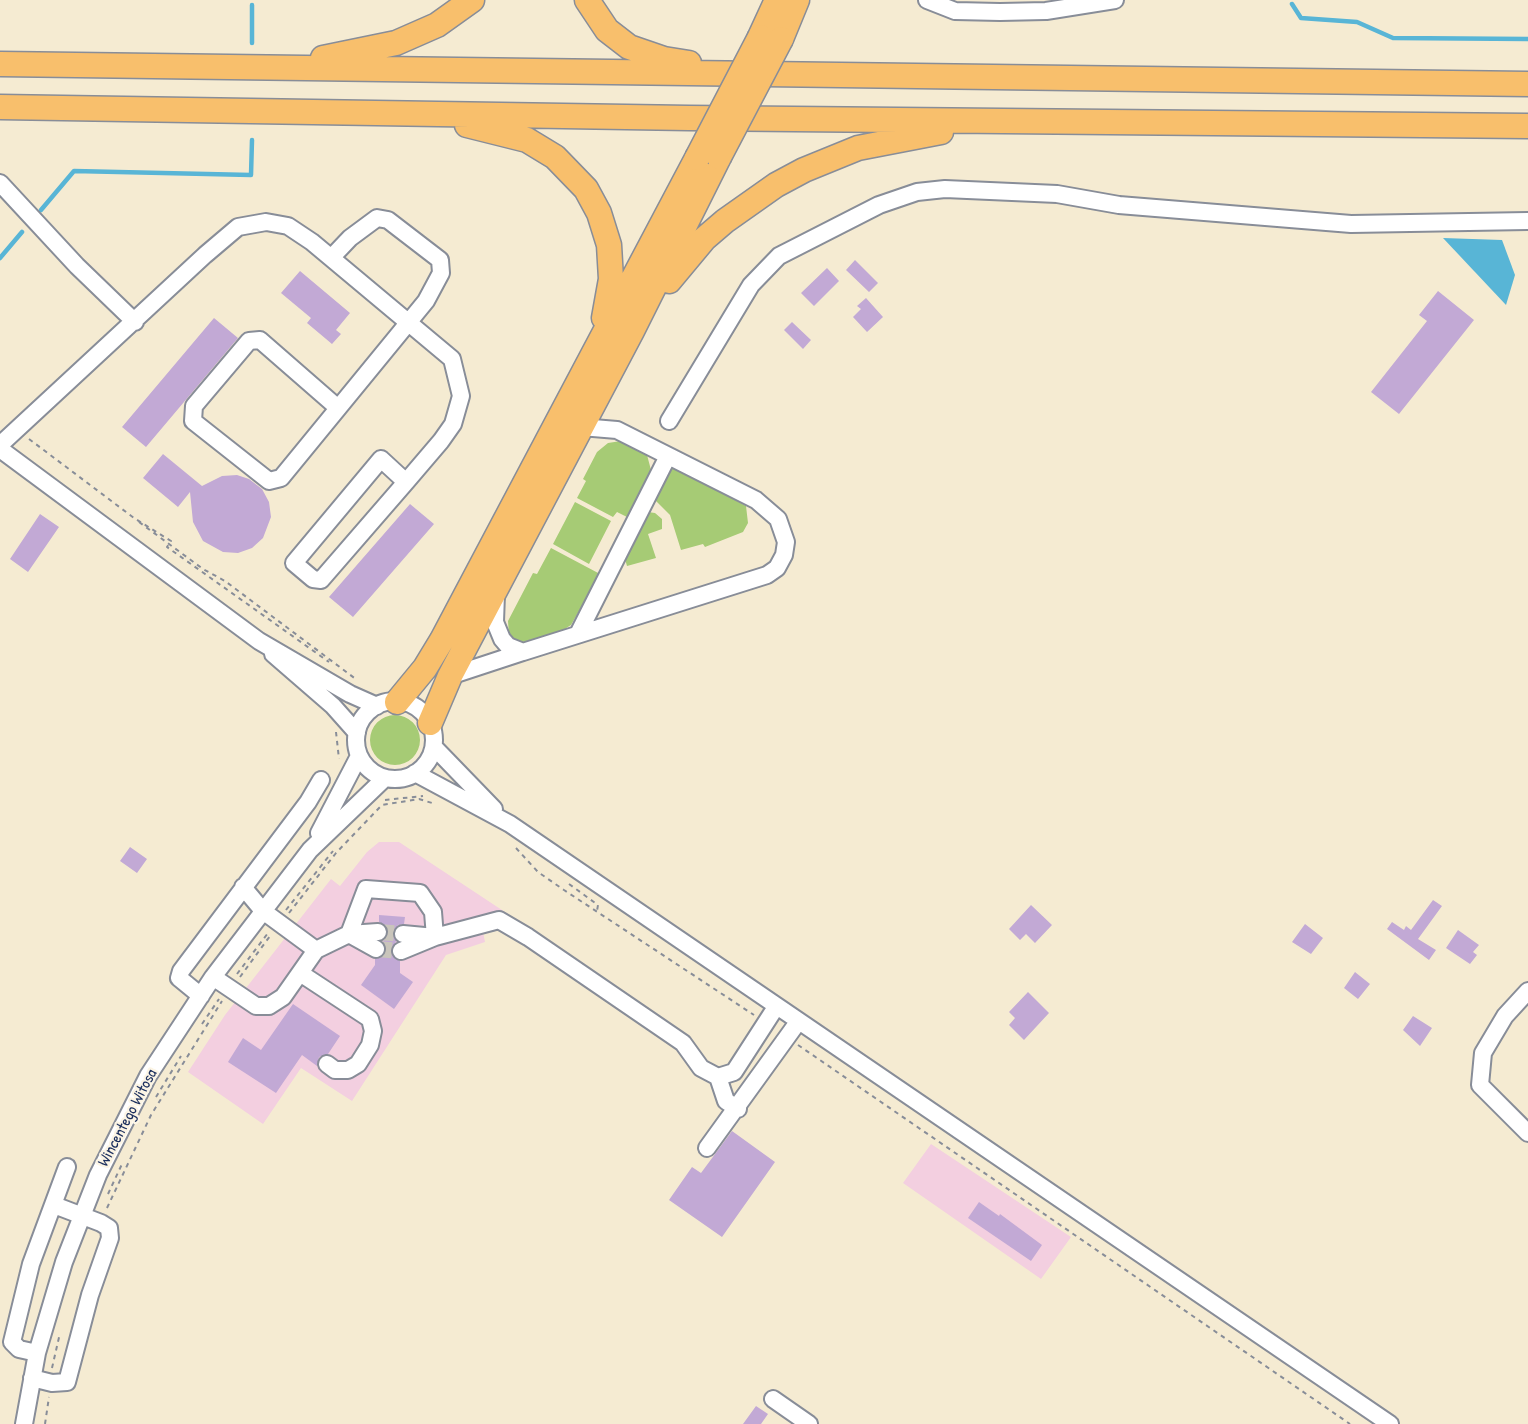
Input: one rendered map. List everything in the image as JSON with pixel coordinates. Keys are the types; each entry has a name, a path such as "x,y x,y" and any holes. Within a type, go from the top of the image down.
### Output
{"highway":[{"path":"240,68 346,55 396,43 437,25 472,0"},
{"path":"587,0 607,30 629,47 643,53 664,59 778,76"},
{"path":"771,38 777,0"},
{"path":"387,704 425,668 442,640 585,372 708,158 771,38 797,0"},
{"path":"0,64 778,76 1528,84"},
{"path":"0,107 1528,126"},
{"path":"391,113 492,129 527,140 567,167 586,189 605,229 612,265 604,315 585,372"},
{"path":"632,331 686,258 704,239 752,201 804,170 858,148 887,140 1031,121"},
{"path":"430,723 450,676 632,331 708,158"}],"street":[{"path":"927,0 955,11 1000,12 1047,11 1114,0"},
{"path":"0,183 77,266 135,322"},
{"path":"669,421 751,285 779,256 879,205 917,192 945,189 1057,194 1119,205 1351,224 1528,222"},
{"path":"331,258 350,238 377,219 388,220 440,260 441,273 435,287 408,322 338,408 281,478 269,481 193,421 194,406 249,341 260,340 338,408"},
{"path":"406,482 381,459 294,563 313,579 321,580 406,482 453,424 461,396 452,359 331,258 288,226 266,222 238,227 205,255 0,447 259,641 350,694 387,704 416,708 430,723 434,747 455,772 510,824"},
{"path":"450,676 767,574 777,568 786,542 778,519 756,500 617,430 581,427"},
{"path":"578,634 668,456"},
{"path":"496,590 495,622 502,639 508,646 523,652"},
{"path":"259,641 292,673 333,706 357,733"},
{"path":"387,704 364,717 357,733 359,756 365,765 385,778 406,778 427,762 434,747"},
{"name":"Wincentego Witosa","path":"310,850 359,756"},
{"path":"415,773 510,824 1390,1424"},
{"name":"Wincentego Witosa","path":"24,1424 37,1353 64,1262 93,1220 98,1175 143,1086 201,996 224,984 263,911 310,850 385,778"},
{"path":"201,996 179,978 181,971 308,802 321,780"},
{"path":"243,887 263,911 316,950"},
{"path":"349,934 366,889 420,893 433,912 435,937"},
{"path":"401,951 435,937 499,920 528,937 683,1043 701,1068 718,1077 726,1101 738,1109"},
{"path":"224,984 256,1006 269,1006 283,998 316,950 349,934 378,932"},
{"path":"349,934 376,950"},
{"path":"403,934 435,937"},
{"path":"300,974 370,1019 373,1031 370,1045 358,1064 348,1070 335,1070 327,1064"},
{"path":"1528,991 1505,1016 1484,1053 1480,1085 1528,1133"},
{"path":"718,1077 734,1072 776,1007"},
{"path":"708,1148 798,1022"},
{"path":"37,1353 19,1349 12,1342 28,1273 67,1167"},
{"path":"32,1378 50,1383 67,1382 90,1295 110,1238 109,1228 54,1205"},
{"path":"772,1399 809,1424"}],"path":[{"path":"24,435 134,518 171,541 167,547 351,679"},
{"path":"93,1220 156,1096 224,984 336,853 382,805 418,800 432,803 439,795"},
{"path":"278,923 333,850 371,811 373,804 417,796 442,802"},
{"path":"512,843 538,872 766,1023"},
{"path":"517,843 530,856"},
{"path":"569,884 598,905 597,911"},
{"path":"788,1038 1350,1424"},
{"path":"50,1383 66,1328"},
{"path":"43,1424 61,1330"}],"shaded area":[{"path":"379,842 399,842 511,916 500,930 483,932 485,942 446,955 352,1101 301,1068 263,1124 188,1072 225,1015 331,879 340,886 367,852"},
{"path":"931,1144 1071,1237 1041,1279 903,1183"}],"green space":[{"path":"621,441 647,455 651,470 629,518 617,512 613,517 577,498 586,481 583,479 597,452 608,443"},
{"path":"672,466 746,506 748,523 743,532 705,547 703,544 681,550 670,515 654,499"},
{"path":"575,502 611,521 589,564 553,544"},
{"path":"648,512 655,513 662,519 662,529 648,534 656,558 627,566 625,559"},
{"path":"551,548 600,574 571,625 560,632 519,643 509,636 508,621 533,573 537,574"},
{"path":"395,715 413,722 420,740 413,758 395,765 377,758 370,740 377,722"}],"water":[{"path":"1443,238 1502,240 1515,275 1506,305"}],"building":[{"path":"855,260 878,283 869,292 846,270"},
{"path":"827,268 839,281 814,306 801,293"},
{"path":"300,271 350,313 336,330 341,334 332,344 307,323 311,318 281,293"},
{"path":"1438,291 1474,320 1399,414 1371,392 1427,321 1419,315"},
{"path":"866,298 883,317 867,332 853,317 861,309 857,306"},
{"path":"214,318 238,338 146,447 122,427"},
{"path":"792,322 811,340 803,349 784,330"},
{"path":"163,454 202,486 222,476 237,475 249,479 262,489 269,502 271,517 263,538 252,548 238,553 223,552 203,541 193,522 190,492 178,507 143,478"},
{"path":"410,504 434,524 353,617 329,597"},
{"path":"40,514 59,527 28,572 10,559"},
{"path":"130,847 147,859 137,873 120,861"},
{"path":"1433,900 1442,906 1418,939 1436,950 1429,960 1387,929 1392,922 1404,930 1406,926 1411,930"},
{"path":"1031,905 1052,925 1035,943 1026,934 1020,940 1009,929"},
{"path":"379,915 405,917 404,924 398,925 393,932 396,942 391,949 391,954 400,961 400,973 413,982 394,1009 361,985 375,965 375,959 385,954 386,948 383,941 388,931 386,926 379,922"},
{"path":"1305,924 1323,938 1311,954 1292,942"},
{"path":"1458,930 1479,945 1473,952 1477,955 1470,964 1446,948"},
{"path":"1355,972 1370,984 1358,999 1344,988"},
{"path":"1028,992 1049,1013 1024,1040 1009,1025 1015,1018 1009,1012"},
{"path":"293,1004 340,1036 328,1054 319,1057 317,1066 302,1055 276,1093 228,1062 243,1038 261,1050"},
{"path":"1413,1016 1432,1028 1420,1046 1403,1030"},
{"path":"732,1131 775,1162 722,1237 669,1200 692,1167 701,1173"},
{"path":"979,1202 999,1216 1000,1214 1042,1245 1031,1261 968,1218"},
{"path":"756,1406 768,1414 761,1424 743,1424"}],"waterway":[{"path":"1292,4 1301,18 1357,22 1393,38 1528,39"},
{"path":"252,5 252,43"},
{"path":"41,210 74,171 251,175 252,140"},
{"path":"0,258 22,232"}],"tunnel":[{"path":"378,932 403,934"},
{"path":"376,949 401,951"}]}
